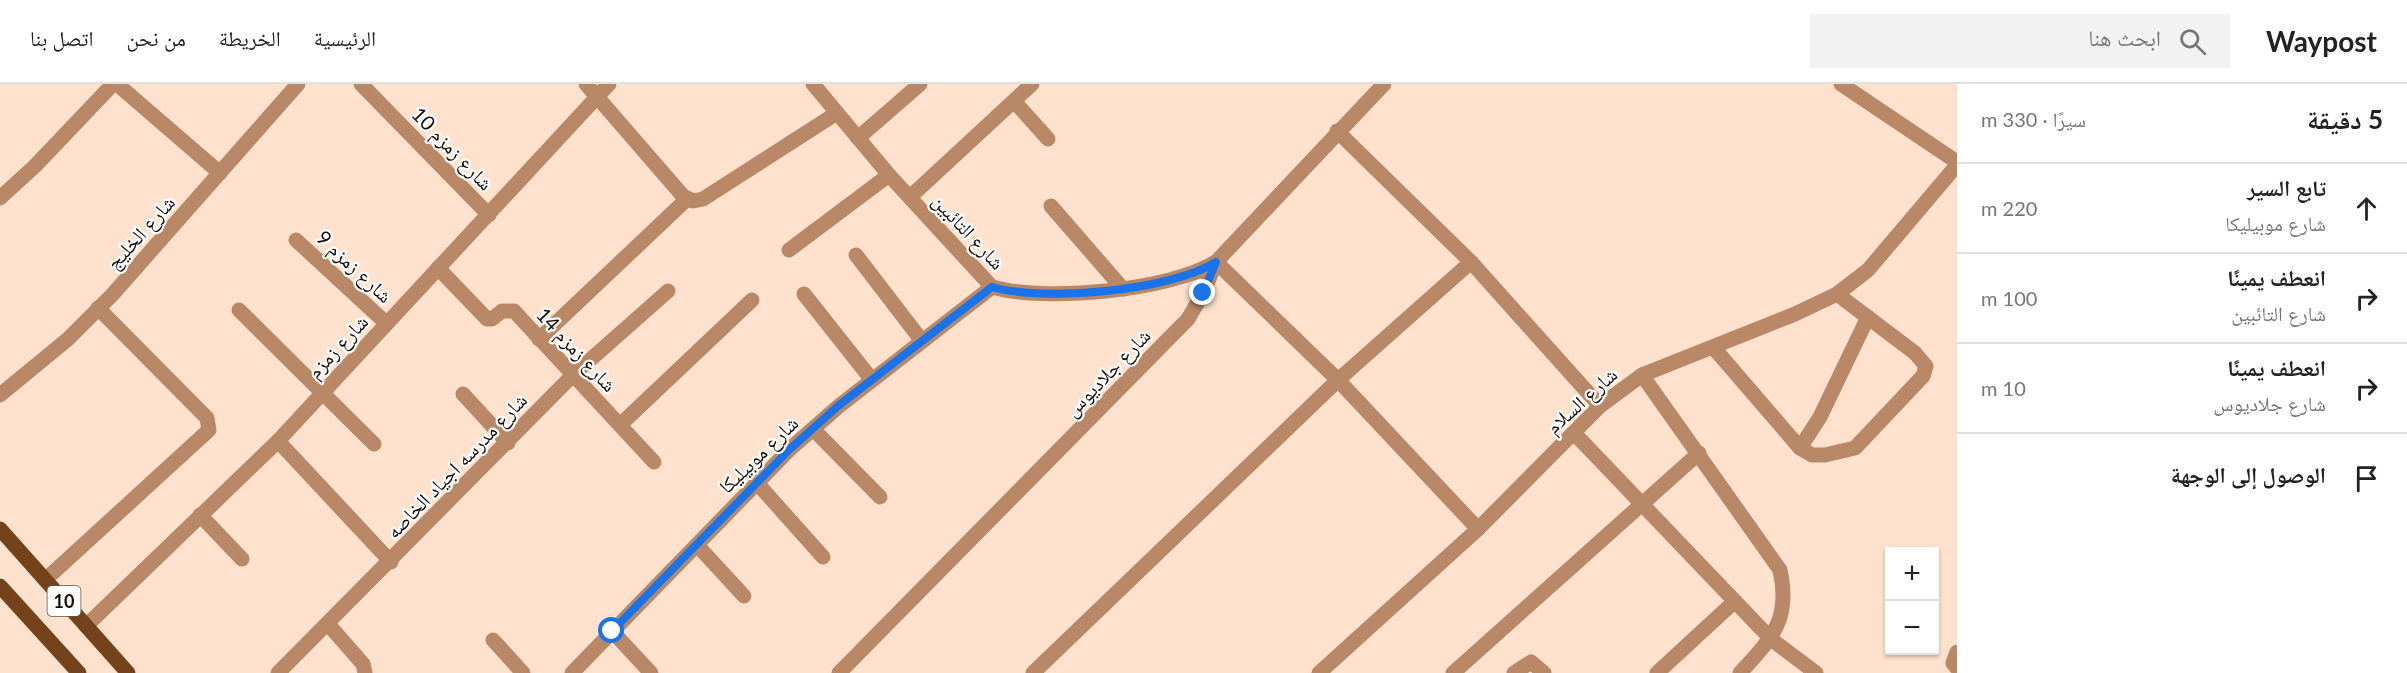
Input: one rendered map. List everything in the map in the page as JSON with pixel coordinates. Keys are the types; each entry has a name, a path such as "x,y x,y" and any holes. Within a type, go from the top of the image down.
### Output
{"main road":[{"name":"10","path":"0,529 128,673"},
{"name":"10","path":"1,589 79,673"}],"street":[{"path":"0,198 35,166 115,84 220,173"},
{"name":"شارع الخليج","path":"0,395 68,339 154,250 298,84"},
{"name":"شارع زمزم 10","path":"361,84 489,215"},
{"path":"586,84 687,199 703,200 837,113"},
{"name":"شارع زمزم","path":"86,626 278,441 609,84"},
{"name":"شارع التائبين","path":"813,84 889,175 992,287 1005,291 1033,292 1123,289 1183,278 1201,272 1216,262"},
{"path":"858,138 920,84"},
{"path":"910,197 1032,84"},
{"name":"شارع جلاديوس","path":"839,673 1188,319 1203,293 1216,262 1337,131 1384,84"},
{"path":"1841,84 1957,164"},
{"path":"1014,100 1048,139"},
{"path":"1337,131 1470,262 1600,406"},
{"name":"شارع السلام","path":"1319,673 1478,529 1600,406 1642,375 1795,314 1838,294 1868,270 1957,164"},
{"path":"789,250 889,175"},
{"path":"539,339 687,199"},
{"path":"1051,206 1123,289"},
{"name":"شارع زمزم 9","path":"296,240 386,323"},
{"path":"856,255 922,341"},
{"path":"1216,262 1338,380 1478,529"},
{"path":"1033,673 1338,380 1470,262"},
{"name":"شارع زمزم 14","path":"438,268 485,318 492,319 506,310 514,311 654,462"},
{"name":"شارع موبيليكا","path":"577,671 612,631 813,429 992,287"},
{"name":"شارع مدرسه اجياد الخاصه","path":"278,673 391,562 573,375 668,291"},
{"path":"804,294 872,380"},
{"path":"1713,347 1800,448 1812,455 1825,455 1855,448 1926,372 1923,360 1838,294"},
{"path":"620,425 752,300"},
{"path":"45,580 209,430 207,418 98,308"},
{"path":"239,310 324,391 374,444"},
{"path":"1800,448 1820,417 1868,318"},
{"path":"1642,375 1780,570 1785,593 1783,609 1771,639 1740,673"},
{"path":"463,394 508,442"},
{"path":"813,429 879,497"},
{"path":"1574,433 1771,639 1816,673"},
{"path":"278,441 391,562"},
{"path":"1453,673 1699,453"},
{"path":"757,483 823,557"},
{"path":"200,515 242,559"},
{"path":"697,545 744,596"},
{"path":"1657,673 1735,601"},
{"path":"328,624 363,664 365,673"},
{"path":"612,631 651,673"},
{"path":"493,640 523,673"},
{"path":"1957,652 1953,663 1957,668"},
{"path":"1514,673 1531,662 1544,673"}],"route":[{"path":"612,631 790,449 838,406 992,287 1005,291 1033,292 1123,289 1183,278 1201,272 1216,262 1203,293"}]}
